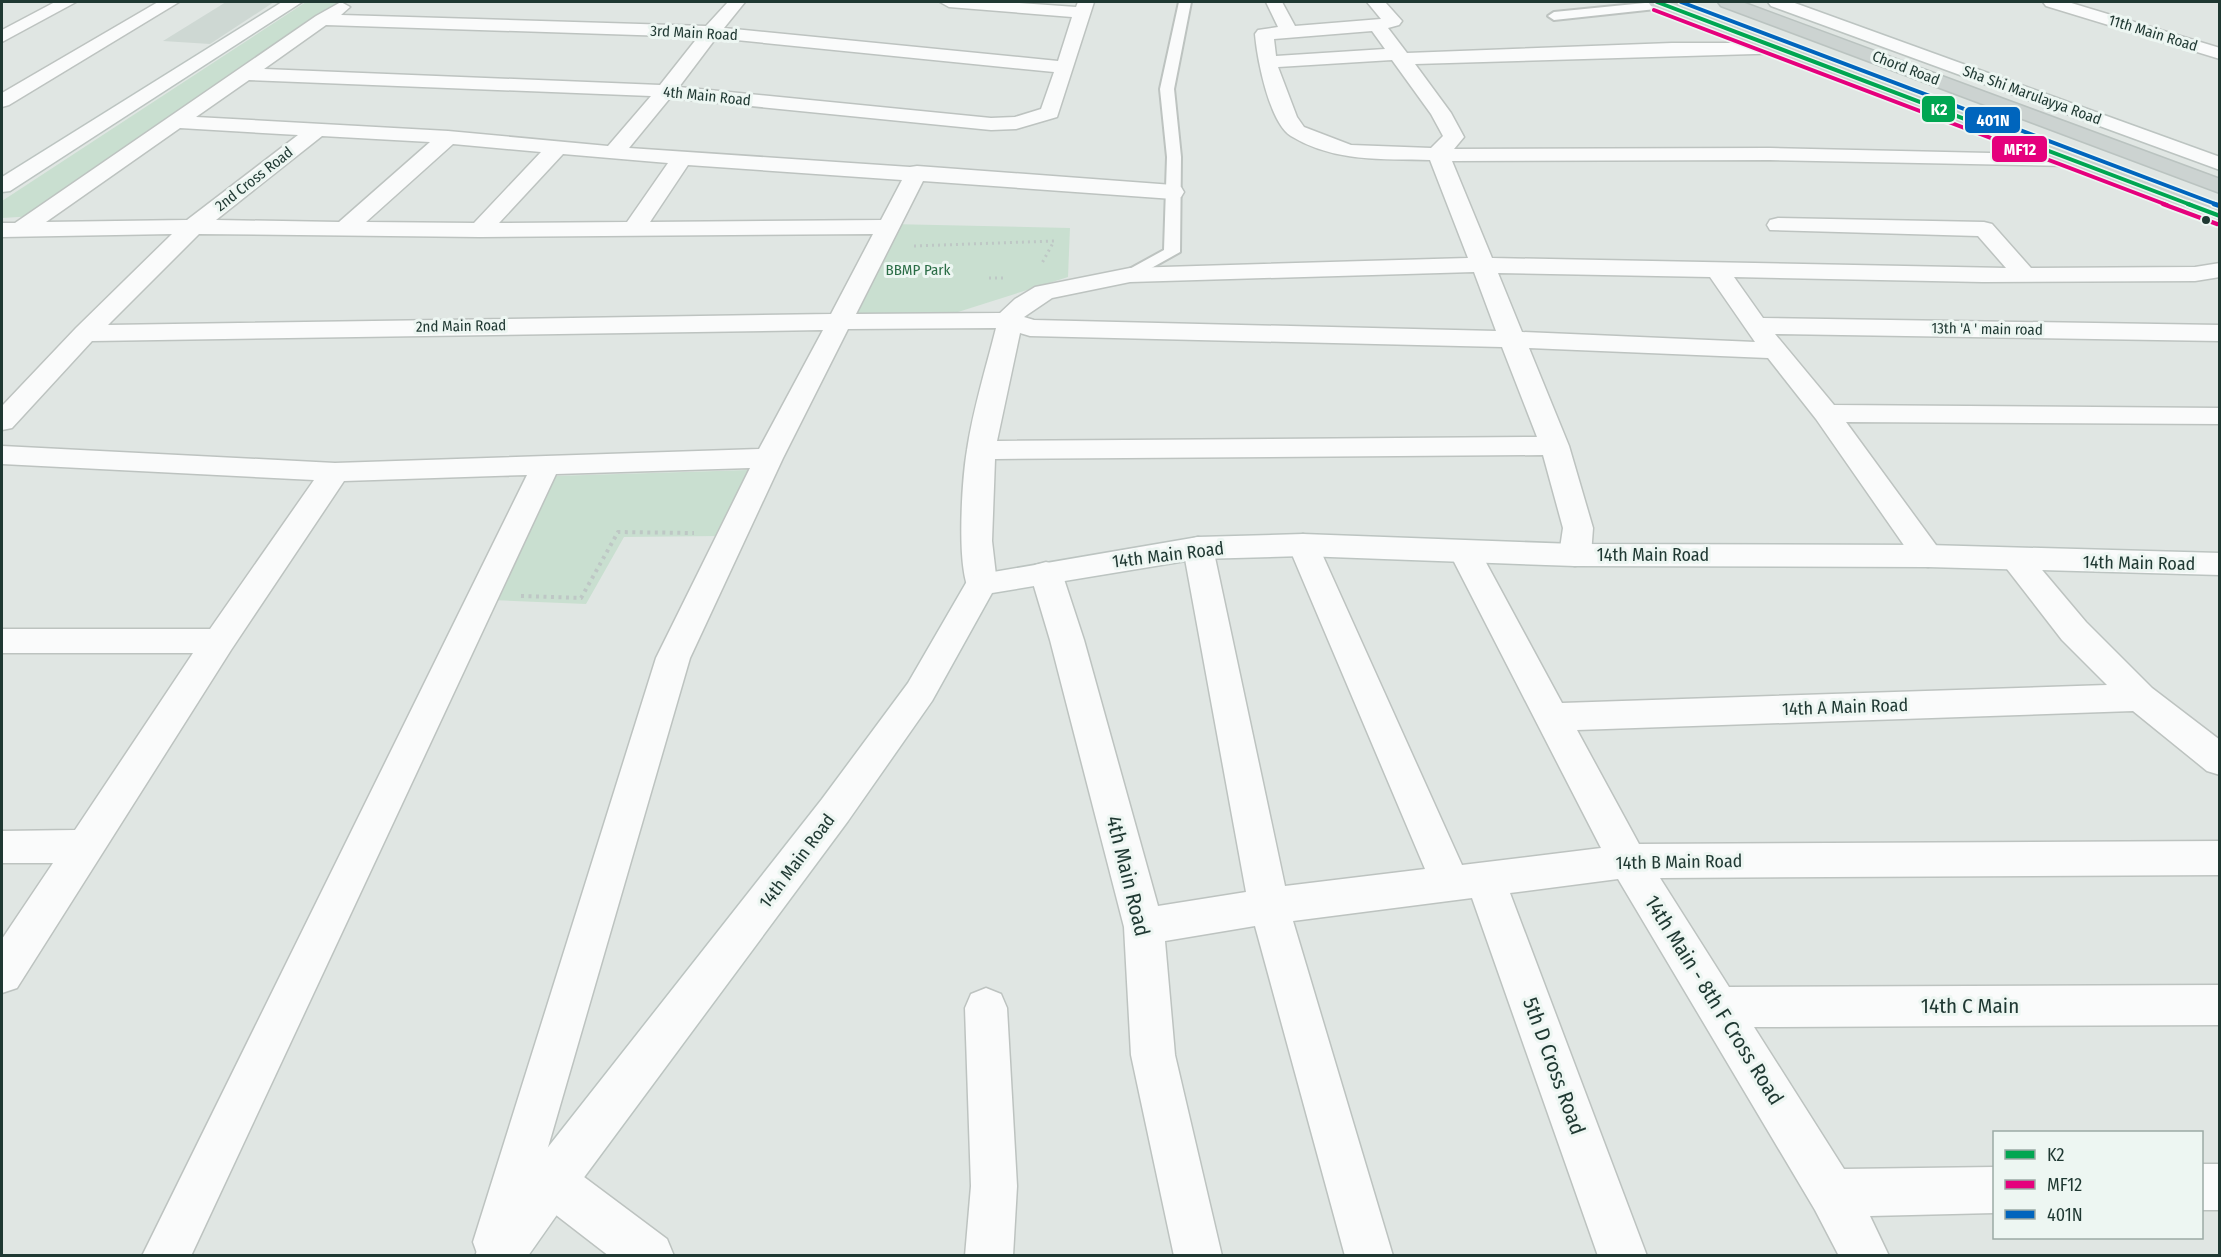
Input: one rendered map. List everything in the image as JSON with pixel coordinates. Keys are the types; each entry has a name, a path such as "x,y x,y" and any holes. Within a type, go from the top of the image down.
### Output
{"main road":[{"name":"Chord Road","path":"1728,2 2220,187"},
{"name":"Chord Road","path":"1661,3 2220,216"}],"street":[{"path":"2,37 67,2"},
{"path":"2,101 170,2"},
{"path":"2,186 293,2"},
{"path":"10,230 177,122 350,2"},
{"path":"613,153 639,126 709,32 737,2"},
{"path":"949,2 1085,7"},
{"path":"1275,2 1288,30"},
{"name":"Sha Shi Marulayya Road","path":"1777,2 2220,164"},
{"name":"11th Main Road","path":"2052,2 2220,54"},
{"name":"4th Main Road","path":"244,74 663,91 991,124 1016,123 1050,113 1085,7"},
{"path":"1438,153 1454,137 1441,112 1400,56 1376,13 1264,34 1267,62 1287,117 1297,131 1348,151 1438,153 1770,154 2071,160"},
{"name":"3rd Main Road","path":"322,20 709,32 1065,67"},
{"path":"1267,62 1672,48 1781,49"},
{"path":"177,122 448,137 681,159 917,172 1173,192"},
{"name":"2nd Cross Road","path":"6,411 193,227 316,131"},
{"path":"344,229 448,137"},
{"path":"480,230 558,147"},
{"path":"1438,153 1480,264 1555,446 1578,528 1575,555"},
{"path":"635,227 681,159"},
{"path":"493,1256 673,658 769,458 917,172"},
{"path":"1778,225 1983,229 2025,275"},
{"path":"10,230 193,227 480,230 635,227 888,227"},
{"path":"981,584 977,541 981,450 1012,314 1044,292 1130,275 1480,264 1718,271 2025,275 2195,274 2220,270"},
{"path":"1718,271 1755,326 1826,413 1928,556"},
{"path":"2195,274 2220,287"},
{"name":"2nd Main Road","path":"85,333 458,326 1010,321 1030,328 1510,339 1776,351"},
{"name":"13th 'A ' main road","path":"1755,326 2220,333"},
{"path":"1826,413 2220,416"},
{"path":"981,450 1555,446"},
{"path":"2,455 335,472 769,458"},
{"path":"166,1256 545,466"},
{"path":"2,974 219,641 335,472"},
{"name":"14th Main Road","path":"499,1256 551,1182 836,810 920,692 981,584 1197,548 1303,545 1575,555 1928,556 2220,564"},
{"name":"5th D Cross Road","path":"1303,545 1467,879 1623,1256"},
{"path":"1197,548 1269,906 1369,1256"},
{"name":"14th Main - 8th F Cross Road","path":"1465,552 1628,861 1832,1192 1865,1256"},
{"path":"2016,560 2074,631 2140,697 2220,761"},
{"name":"4th Main Road","path":"1046,573 1067,640 1144,927 1154,1055 1198,1256"},
{"path":"2,641 219,641"},
{"name":"14th A Main Road","path":"1551,717 2140,697"},
{"path":"2,847 85,846"},
{"name":"14th B Main Road","path":"1144,927 1269,906 1467,879 1628,861 2220,858"},
{"name":"14th C Main","path":"1720,1008 2220,1005"},
{"path":"986,1008 994,1186 989,1256"},
{"path":"551,1182 650,1256"},
{"path":"2203,1187 2220,1187"},
{"path":"1832,1192 1993,1190"}],"lane":[{"path":"1130,275 1172,252 1173,133 1167,89 1185,2"},
{"path":"1554,16 1661,3"}],"path":[{"path":"905,246 1053,241 1037,271"},
{"path":"988,278 1011,279"},
{"path":"484,595 581,598 618,532 701,533"}],"shaded area":[{"path":"226,2 274,2 210,44 163,41"}],"green space":[{"path":"306,2 345,2 35,216 2,218 2,201"},
{"name":"BBMP Park","path":"890,224 1070,228 1068,277 958,312 843,322"},
{"path":"749,470 720,536 624,537 586,604 493,600 554,476"}],"transit line":[{"name":"K2","path":"1657,2 2220,216"},
{"name":"401N","path":"1681,2 2220,206"},
{"name":"MF12","path":"1654,10 2217,224"}]}
